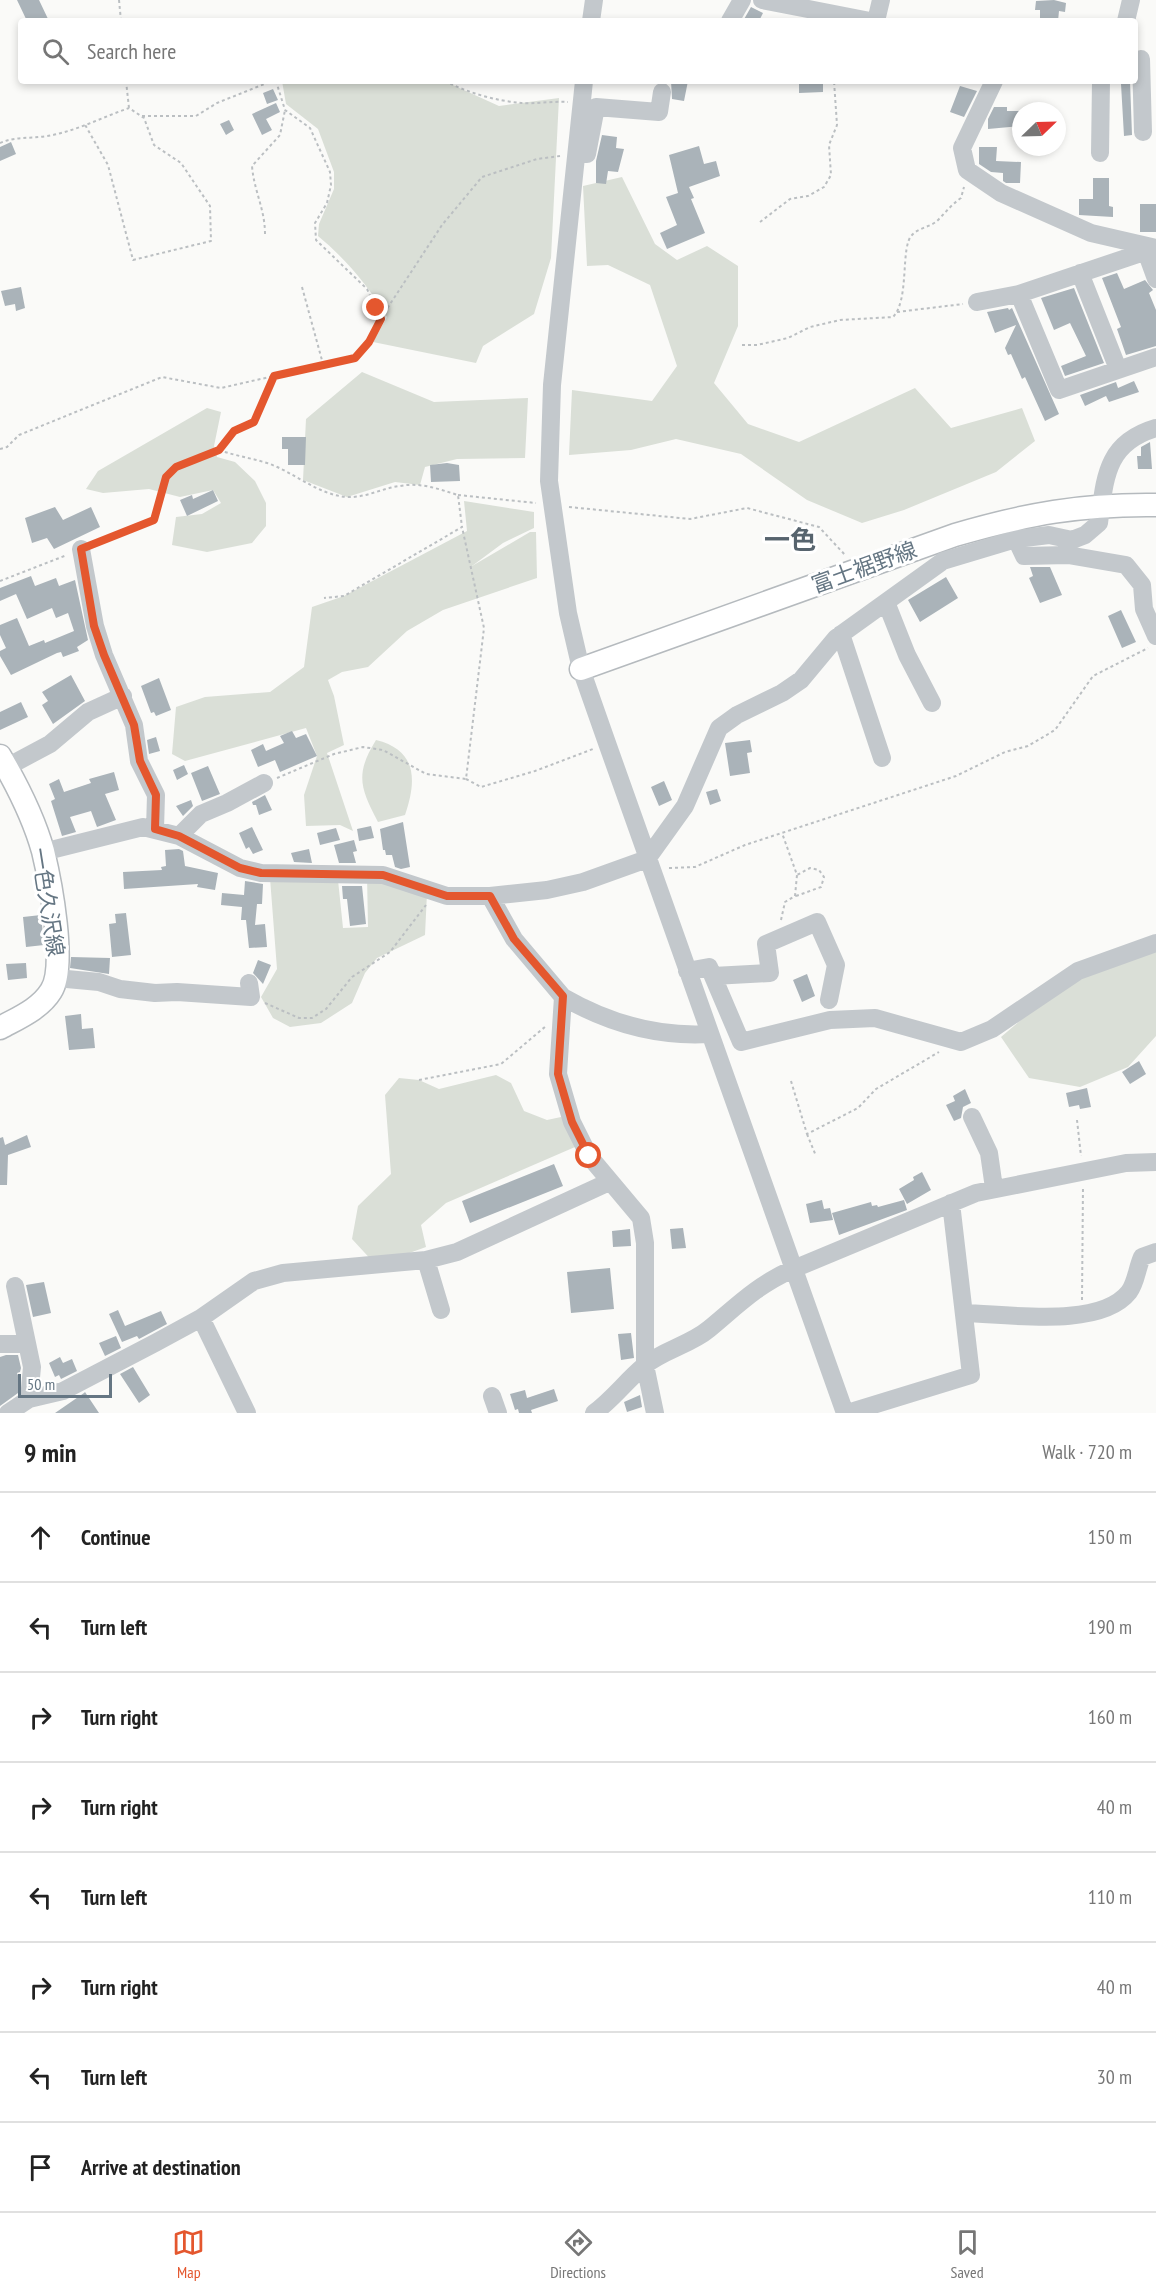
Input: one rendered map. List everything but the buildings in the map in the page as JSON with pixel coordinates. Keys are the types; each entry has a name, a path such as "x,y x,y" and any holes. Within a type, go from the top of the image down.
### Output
{"main road":[{"name":"富士裾野線","path":"581,669 859,569 1002,521 1053,510 1101,504 1156,505"},
{"name":"一色久沢線","path":"0,1028 34,1009 51,991 59,961 43,852 33,823 3,761"}],"street":[{"path":"591,18 594,0"},
{"path":"732,18 742,0"},
{"path":"762,0 791,14 836,18"},
{"path":"877,18 881,0"},
{"path":"1127,18 1131,0"},
{"path":"1143,132 1144,60"},
{"path":"584,84 552,385 549,481 568,613 581,669 708,1034 846,1413 971,1375 951,1203"},
{"path":"993,84 962,148 967,170 1001,193 1091,233 1149,248"},
{"path":"1100,153 1101,84"},
{"path":"575,154 587,154 596,108 659,112 662,92"},
{"path":"977,302 1019,294 1149,248"},
{"path":"1149,248 1156,279"},
{"path":"1080,273 1118,369"},
{"path":"1019,294 1059,390 1156,357"},
{"path":"43,852 123,830 143,827 179,836 240,868 261,873 383,875 447,896 490,896 547,890 649,864 685,806 719,728 801,680 841,634 943,561 1016,539 1049,535 1072,540 1085,535 1099,523 1103,482 1110,461 1131,439 1156,428"},
{"path":"1016,539 1024,556 1068,555 1126,565 1142,585 1144,609 1156,636"},
{"path":"81,549 94,626 134,725 140,761 156,795 155,829"},
{"path":"886,602 907,655 932,703"},
{"path":"841,634 882,758"},
{"path":"3,761 50,744 88,712 123,696"},
{"path":"179,836 201,814 264,783"},
{"path":"490,896 514,939 562,1004 604,1020 682,1036 708,1034"},
{"path":"713,976 770,973 766,944 818,922 836,965 829,1000"},
{"path":"687,970 709,967 741,1042 830,1020 875,1018 957,1041 979,1036 992,1029 1078,971 1156,943"},
{"path":"56,978 99,982 120,988 155,993 250,990"},
{"path":"562,1004 558,1074 572,1122 589,1156 641,1218 645,1244 645,1365 655,1413"},
{"path":"972,1118 989,1153 994,1188"},
{"path":"594,1413 612,1400 645,1365 707,1331 746,1295 765,1282 794,1269 951,1203 994,1188 1126,1163 1156,1162"},
{"path":"8,1413 29,1399 63,1391 201,1318 254,1281 283,1272 426,1260 490,1244 609,1182"},
{"path":"964,1313 1082,1317 1119,1301 1130,1291 1142,1257 1156,1252"},
{"path":"426,1260 441,1310"},
{"path":"15,1286 32,1367 29,1399"},
{"path":"201,1318 247,1413"},
{"path":"0,1344 27,1344"}],"path":[{"path":"119,0 121,18"},
{"path":"126,84 129,108"},
{"path":"129,108 142,116 196,116 217,103 265,84"},
{"path":"265,234 265,213 253,179 252,166 280,135 285,110 277,84"},
{"path":"454,84 493,98 524,103 545,100 582,103"},
{"path":"760,222 790,199 808,196 824,187 828,181 831,175 829,145 837,125 834,84"},
{"path":"0,143 15,137 47,136 129,108"},
{"path":"285,110 310,128 330,172 327,203 315,223 316,240 367,289 381,319"},
{"path":"84,123 108,165 133,260 211,241 210,206 181,163 154,145 142,116"},
{"path":"0,449 7,447 19,435 162,377 221,388 355,358 369,342 381,319 442,225 482,177 537,159 575,154"},
{"path":"742,345 757,345 788,338 810,327 840,320 893,317 897,312 905,277 908,241 912,234 935,222 949,206 961,198 963,180"},
{"path":"302,287 323,364"},
{"path":"897,312 977,302"},
{"path":"0,581 154,520 166,477 176,467 219,450 234,431 254,422 274,376"},
{"path":"219,450 243,459 267,463 328,493 347,497 368,495 400,486 425,484 458,495 690,519 747,508 819,527 859,569"},
{"path":"458,495 462,527 483,628 466,779"},
{"path":"324,598 344,596 462,527"},
{"path":"649,864 695,867 782,833 956,776 1005,752 1028,746 1055,730 1093,676 1156,644"},
{"path":"264,783 334,754 363,747 383,750 426,774 466,779 481,787 535,771 607,743"},
{"path":"782,833 797,874 795,896"},
{"path":"781,920 785,902 821,886 824,877 819,870 810,868 797,874"},
{"path":"250,990 299,1018 312,1018 326,1008 352,977 390,952 435,892"},
{"path":"419,1080 501,1064 562,1004"},
{"path":"807,1134 858,1108 876,1089 957,1041"},
{"path":"791,1081 816,1156"},
{"path":"1077,1120 1083,1171 1082,1317"}],"shaded area":[{"path":"283,84 451,84 499,106 559,98 551,258 534,314 483,346 476,363 373,342 387,317 356,274 318,236 319,224 334,189 334,172 318,129 286,104"},
{"path":"622,177 655,244 677,260 707,246 738,266 738,326 714,383 748,424 799,442 915,388 951,428 1022,408 1035,441 996,472 904,510 862,523 807,500 741,454 676,439 631,450 569,455 572,390 652,401 677,366 650,285 608,265 587,266 583,186"},
{"path":"362,372 434,402 528,398 525,458 457,459 425,467 420,485 395,482 347,497 303,480 306,419"},
{"path":"207,408 221,412 214,446 217,457 235,462 255,481 266,503 266,526 252,543 207,552 172,545 176,517 202,514 221,503 213,490 180,497 149,489 103,493 86,489 98,471"},
{"path":"464,501 534,512 534,528 503,543 472,566 530,532 536,532 537,578 443,610 407,631 368,667 342,672 328,680 334,696 344,745 327,753 353,831 340,825 306,826 304,795 317,756 306,728 185,761 172,754 176,707 205,697 270,692 304,667 312,607 344,596 467,531"},
{"path":"376,740 400,751 410,768 412,779 405,815 378,822 367,800 362,781 365,762"},
{"path":"367,875 427,893 425,935 377,958 365,973 352,1003 321,1023 290,1027 273,1018 261,997 277,969 270,878 338,880 343,928 368,927"},
{"path":"1156,942 1156,1036 1128,1067 1080,1087 1029,1078 1001,1037 1078,971"},
{"path":"496,1075 511,1083 524,1111 547,1120 561,1117 572,1122 575,1147 446,1203 421,1225 426,1247 376,1265 352,1239 358,1206 391,1174 385,1095 399,1078 419,1080 439,1089"}],"district":[{"name":"一色","path":"790,539"}],"route":[{"path":"376,308 381,319 366,347 355,358 274,376 254,422 234,431 219,450 176,467 166,477 154,520 81,549 94,626 134,725 140,761 156,795 155,829 179,836 240,868 261,873 383,875 447,896 490,896 514,939 544,977 563,996 558,1074 572,1122 589,1156"}]}
